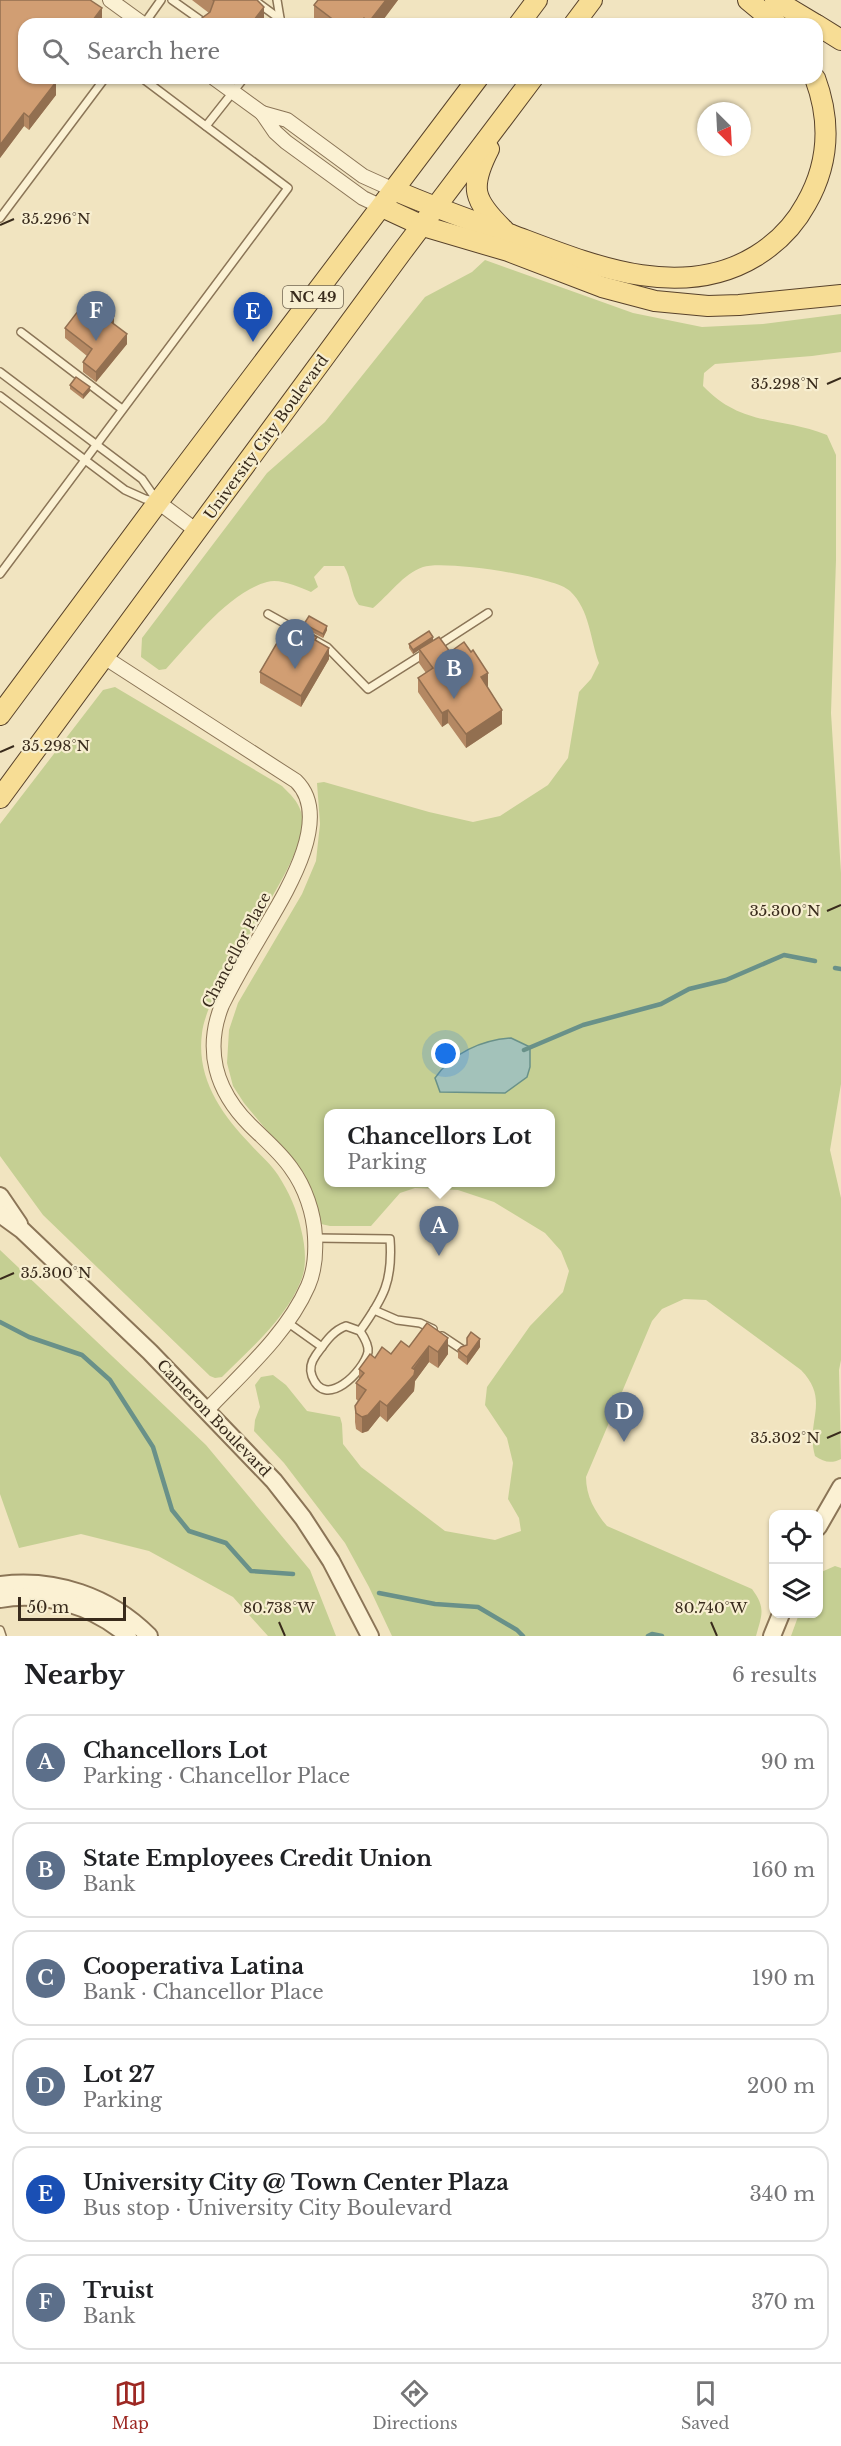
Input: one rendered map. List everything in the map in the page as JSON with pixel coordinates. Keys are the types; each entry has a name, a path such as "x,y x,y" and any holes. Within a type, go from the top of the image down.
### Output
{"main road":[{"path":"524,18 537,0"},
{"path":"578,18 592,0"},
{"path":"748,0 770,18"},
{"path":"775,0 805,18"},
{"path":"823,29 841,40"},
{"name":"NC 49","path":"0,715 474,84"},
{"name":"University City Boulevard","path":"0,798 423,226 434,208 528,84"},
{"path":"394,190 434,208 562,254 654,278 696,278 720,273 766,250 801,214 813,193 827,144 824,107 817,84"},
{"path":"508,111 479,168 476,180 481,205 508,234"},
{"path":"381,207 423,226 508,251 602,287 655,301 708,306 841,295"}],"street":[{"path":"110,0 135,18"},
{"path":"222,84 262,113 275,132 286,142 363,198 381,207"},
{"path":"262,113 287,120 363,176 394,190"},
{"path":"158,502 197,531"},
{"name":"Chancellor Place","path":"104,657 296,781 306,795 309,809 309,826 299,865 222,1005 214,1030 213,1054 215,1073 230,1101 296,1175 309,1206 315,1239 315,1260 311,1279 287,1322 207,1410"},
{"name":"Cameron Boulevard","path":"0,1196 22,1230"},
{"name":"Cameron Boulevard","path":"0,1214 22,1230 207,1410 274,1480 303,1518 341,1577 370,1636"},
{"path":"823,1520 841,1486"},
{"path":"0,1585 39,1584 76,1591 119,1611 149,1636"},
{"path":"0,1599 39,1598 71,1604 100,1617 128,1636"},
{"path":"772,1636 779,1618"}],"lane":[{"path":"148,18 161,0"},
{"path":"254,0 276,18"},
{"path":"276,0 280,18"},
{"path":"174,1 198,18"},
{"path":"0,218 100,84"},
{"path":"0,574 288,188 150,84"},
{"path":"206,126 239,84"},
{"path":"21,332 122,410"},
{"path":"0,372 142,479 158,502"},
{"path":"0,396 135,495 158,502"},
{"path":"268,614 327,647 368,689 488,613"},
{"path":"315,1239 390,1239 390,1273 382,1296 360,1331"},
{"path":"374,1310 397,1320 427,1325 463,1350"},
{"path":"287,1322 322,1347"},
{"path":"352,1327 360,1331 367,1343 367,1355 342,1388 333,1390 322,1388 313,1378 311,1365 322,1347 332,1334 341,1328 352,1327"},
{"path":"0,1630 2,1636"}],"green space":[{"path":"485,260 633,313 702,327 763,324 841,314 841,352 715,364 704,373 703,386 718,399 747,415 827,435 836,455 836,560 831,713 841,873 841,1084 830,1150 841,1198 841,1360 839,1370 841,1459 828,1462 815,1456 813,1432 816,1402 810,1381 801,1370 706,1300 684,1299 662,1309 652,1321 586,1477 592,1503 607,1526 752,1589 762,1611 756,1636 392,1636 345,1543 284,1463 254,1431 260,1407 255,1385 261,1377 273,1375 286,1385 307,1411 340,1417 343,1444 361,1467 445,1531 495,1540 521,1531 519,1518 508,1499 513,1463 507,1438 485,1405 487,1387 530,1326 563,1292 569,1271 561,1251 545,1233 494,1202 458,1190 415,1188 400,1193 371,1226 321,1224 289,1157 244,1103 233,1086 227,1063 229,1030 238,1003 302,894 316,861 320,824 317,783 324,782 473,822 500,816 548,785 568,758 579,692 591,679 599,663 586,616 577,599 560,585 543,580 498,571 435,565 416,570 373,608 359,605 344,566 324,566 314,577 318,587 311,592 272,581 253,587 239,596 199,632 166,669 159,670 141,657 142,638 267,473 325,422 425,297 472,272"},
{"path":"115,687 282,786 296,801 301,812 301,832 293,857 223,980 209,1009 202,1033 203,1065 213,1094 230,1121 282,1181 297,1215 305,1254 302,1278 287,1306 267,1332 222,1377 210,1376 43,1215 0,1156 0,824 103,690"},
{"path":"0,1250 206,1445 310,1570 336,1636 268,1636 233,1597 149,1551 81,1534 19,1548 0,1494"},
{"path":"835,1566 841,1568 841,1636 791,1636 798,1618 823,1618 823,1571"}],"water":[{"path":"511,1038 530,1047 530,1067 527,1077 505,1093 440,1092 435,1078 450,1061 468,1049"}],"building":[{"path":"0,0 90,0 102,8 94,18 18,18 18,84 54,84 29,117 24,113 0,145"},
{"path":"257,0 264,7 256,18 202,18 210,12 214,1"},
{"path":"318,0 386,0 372,18 331,18 314,5"},
{"path":"85,302 92,307 96,302 114,316 110,321 127,334 96,372 83,362 92,349 65,328"},
{"path":"76,377 90,387 83,395 70,385"},
{"path":"309,616 327,626 323,634 304,624"},
{"path":"288,624 317,637 315,640 329,648 301,696 260,672"},
{"path":"429,631 433,637 413,650 409,644"},
{"path":"439,637 450,652 464,642 471,652 473,650 488,673 481,677 502,710 466,734 448,710 442,713 418,678 433,668 419,649"},
{"path":"427,1323 448,1338 438,1352 429,1346 412,1368 415,1370 414,1375 387,1406 380,1401 368,1415 362,1417 356,1413 355,1406 366,1390 356,1383 364,1373 359,1369 370,1354 375,1358 382,1347 391,1354 401,1341 409,1347"},
{"path":"471,1332 480,1339 467,1357 458,1350 467,1345 467,1338"}],"waterway":[{"path":"524,1050 583,1025 661,1004 689,989 726,980 784,955 815,961"},
{"path":"835,968 841,969"},
{"path":"0,1322 29,1337 82,1355 110,1380 153,1447 172,1510 189,1531 226,1543 251,1571 293,1574"},
{"path":"379,1593 435,1604 478,1607 523,1636"},
{"path":"648,1636 652,1634 662,1636"}],"place":[{"name":"Truist","path":"96,341"},
{"name":"University City @ Town Center Plaza","path":"253,342"},
{"name":"Cooperativa Latina","path":"295,669"},
{"name":"State Employees Credit Union","path":"454,699"},
{"name":"Chancellors Lot","path":"439,1256"},
{"name":"Lot 27","path":"624,1442"}]}
